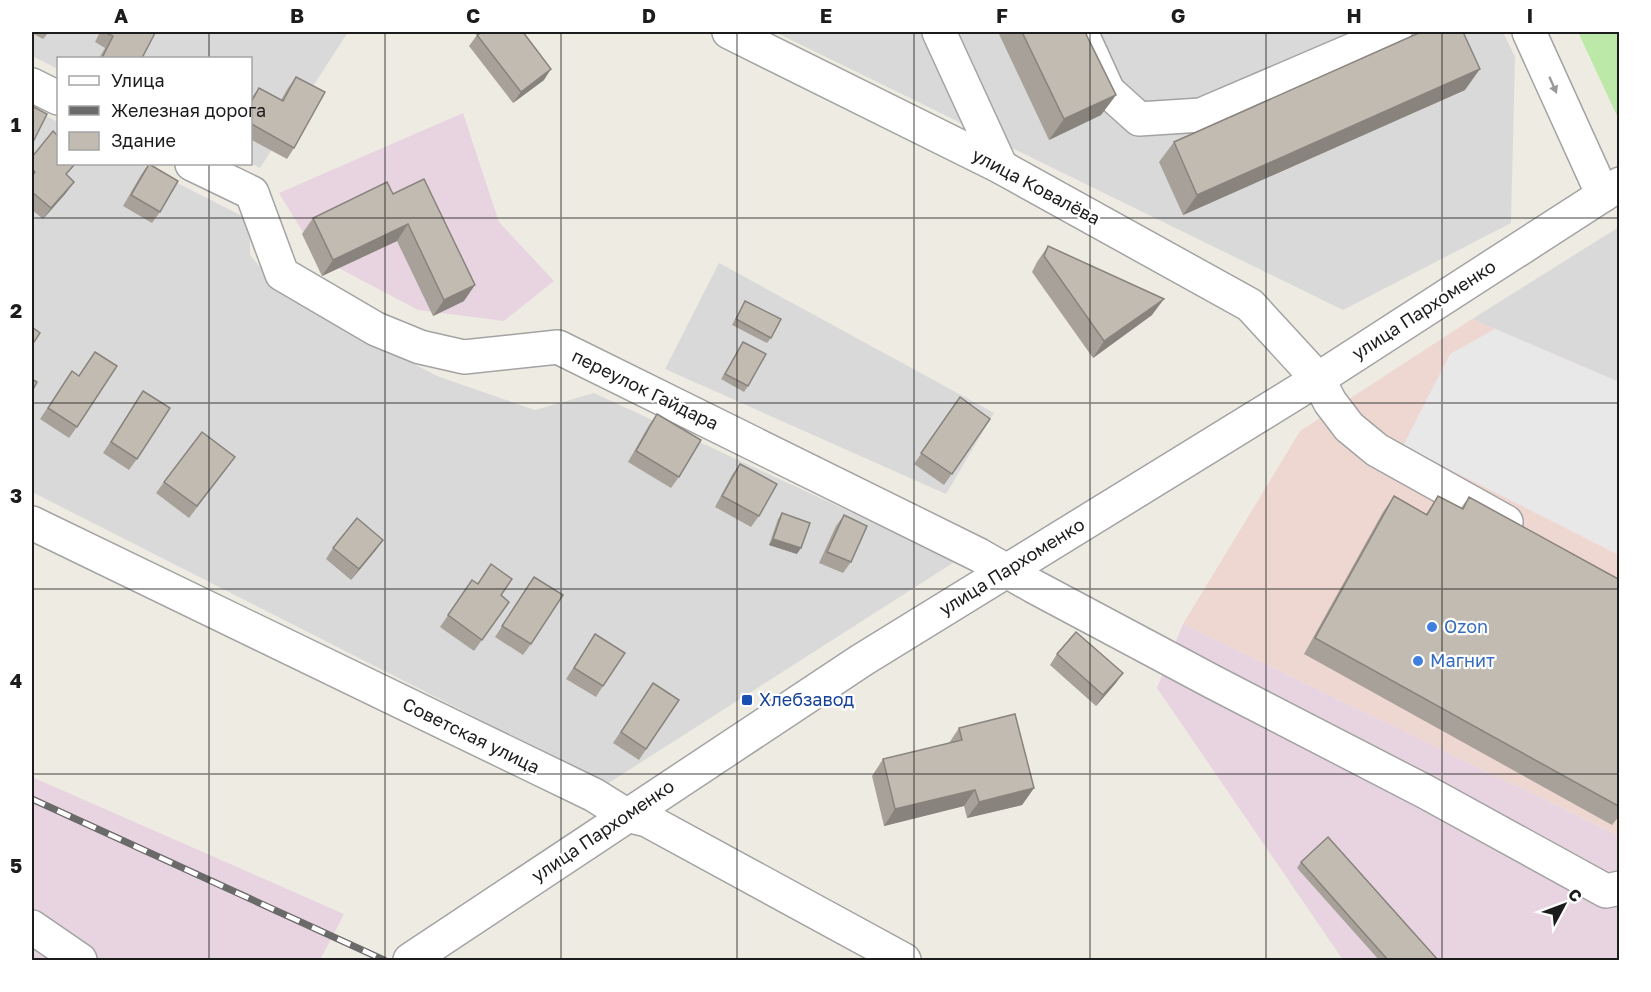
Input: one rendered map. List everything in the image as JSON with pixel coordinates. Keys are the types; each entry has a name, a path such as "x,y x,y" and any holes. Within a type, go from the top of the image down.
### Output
{"street":[{"name":"улица Ковалёва","path":"729,32 1001,167 1250,304 1318,379 1330,402 1348,427 1377,450 1529,534"},
{"path":"939,32 1001,167"},
{"path":"1081,32 1108,91 1139,119 1200,114 1395,32"},
{"path":"1529,32 1611,190"},
{"path":"32,85 57,98"},
{"name":"переулок Гайдара","path":"194,165 252,193 282,274 376,329 420,347 464,357 558,347 979,555 1223,688 1424,791 1606,891 1620,888"},
{"name":"улица Пархоменко","path":"410,960 862,660 1318,379 1611,190"},
{"name":"Советская улица","path":"32,523 584,790 626,815 647,820 904,960"},
{"path":"32,927 80,960"}],"shaded area":[{"path":"32,32 348,32 260,168 252,164 252,57 57,57 57,68 32,56"},
{"path":"775,32 1503,32 1515,57 1511,223 1343,310"},
{"path":"32,109 57,122 57,165 142,165 250,220 250,255 287,298 437,376 535,410 594,393 956,561 607,784 32,492"},
{"path":"463,113 499,222 554,281 504,321 418,310 318,257 279,193"},
{"path":"1619,227 1619,382 1472,319"},
{"path":"719,263 994,413 946,494 665,369"},
{"path":"1472,319 1619,382 1619,836 1183,624 1300,431"},
{"path":"1495,329 1619,382 1619,555 1403,446 1450,354"},
{"path":"1183,624 1619,836 1619,960 1343,960 1157,688"},
{"path":"32,777 344,914 320,960 32,960"}],"green space":[{"path":"1578,32 1619,32 1619,120"}],"building":[{"path":"104,32 155,33 143,57 102,57 113,36"},
{"path":"482,32 523,32 551,69 521,92 477,35"},
{"path":"1022,32 1085,32 1116,95 1064,119"},
{"path":"1421,32 1463,32 1480,69 1197,195 1174,142"},
{"path":"296,77 325,92 294,148 252,124 252,100 259,88 283,101"},
{"path":"32,106 47,114 32,144"},
{"path":"53,131 57,135 57,165 74,165 66,174 74,182 51,208 32,192 32,176 35,172 32,169 32,157"},
{"path":"148,165 178,181 160,212 131,195"},
{"path":"424,179 475,285 444,300 408,224 333,260 313,218 387,182 393,194"},
{"path":"1048,246 1164,299 1104,341 1044,256"},
{"path":"745,301 781,319 771,338 736,319"},
{"path":"32,327 40,333 32,345"},
{"path":"743,342 766,354 748,386 725,374"},
{"path":"95,352 117,366 77,427 48,408 72,371 79,376"},
{"path":"32,379 37,382 32,391"},
{"path":"143,391 170,408 137,459 111,442"},
{"path":"960,397 990,419 952,474 921,453"},
{"path":"657,414 701,440 679,477 636,451"},
{"path":"202,432 235,457 197,506 164,482"},
{"path":"740,464 777,484 759,516 722,496"},
{"path":"1394,496 1427,515 1438,496 1463,509 1469,497 1620,580 1620,807 1315,638"},
{"path":"782,513 810,523 801,548 773,539"},
{"path":"844,515 867,526 851,562 827,552"},
{"path":"357,518 383,540 359,569 333,548"},
{"path":"491,564 512,579 501,595 509,602 482,640 448,615 472,580 478,584"},
{"path":"534,577 563,595 531,644 502,626"},
{"path":"1076,632 1123,673 1103,695 1057,654"},
{"path":"595,634 625,653 603,686 574,668"},
{"path":"653,683 679,700 646,749 621,732"},
{"path":"1015,714 1034,788 979,802 975,790 895,809 883,759 962,740 959,728"},
{"path":"1328,837 1438,960 1388,960 1301,862"}],"railway":[{"path":"32,799 384,960"}],"place":[{"name":"Ozon","path":"1432,627"},
{"name":"Магнит","path":"1418,661"},
{"name":"Хлебзавод","path":"747,700"}]}
